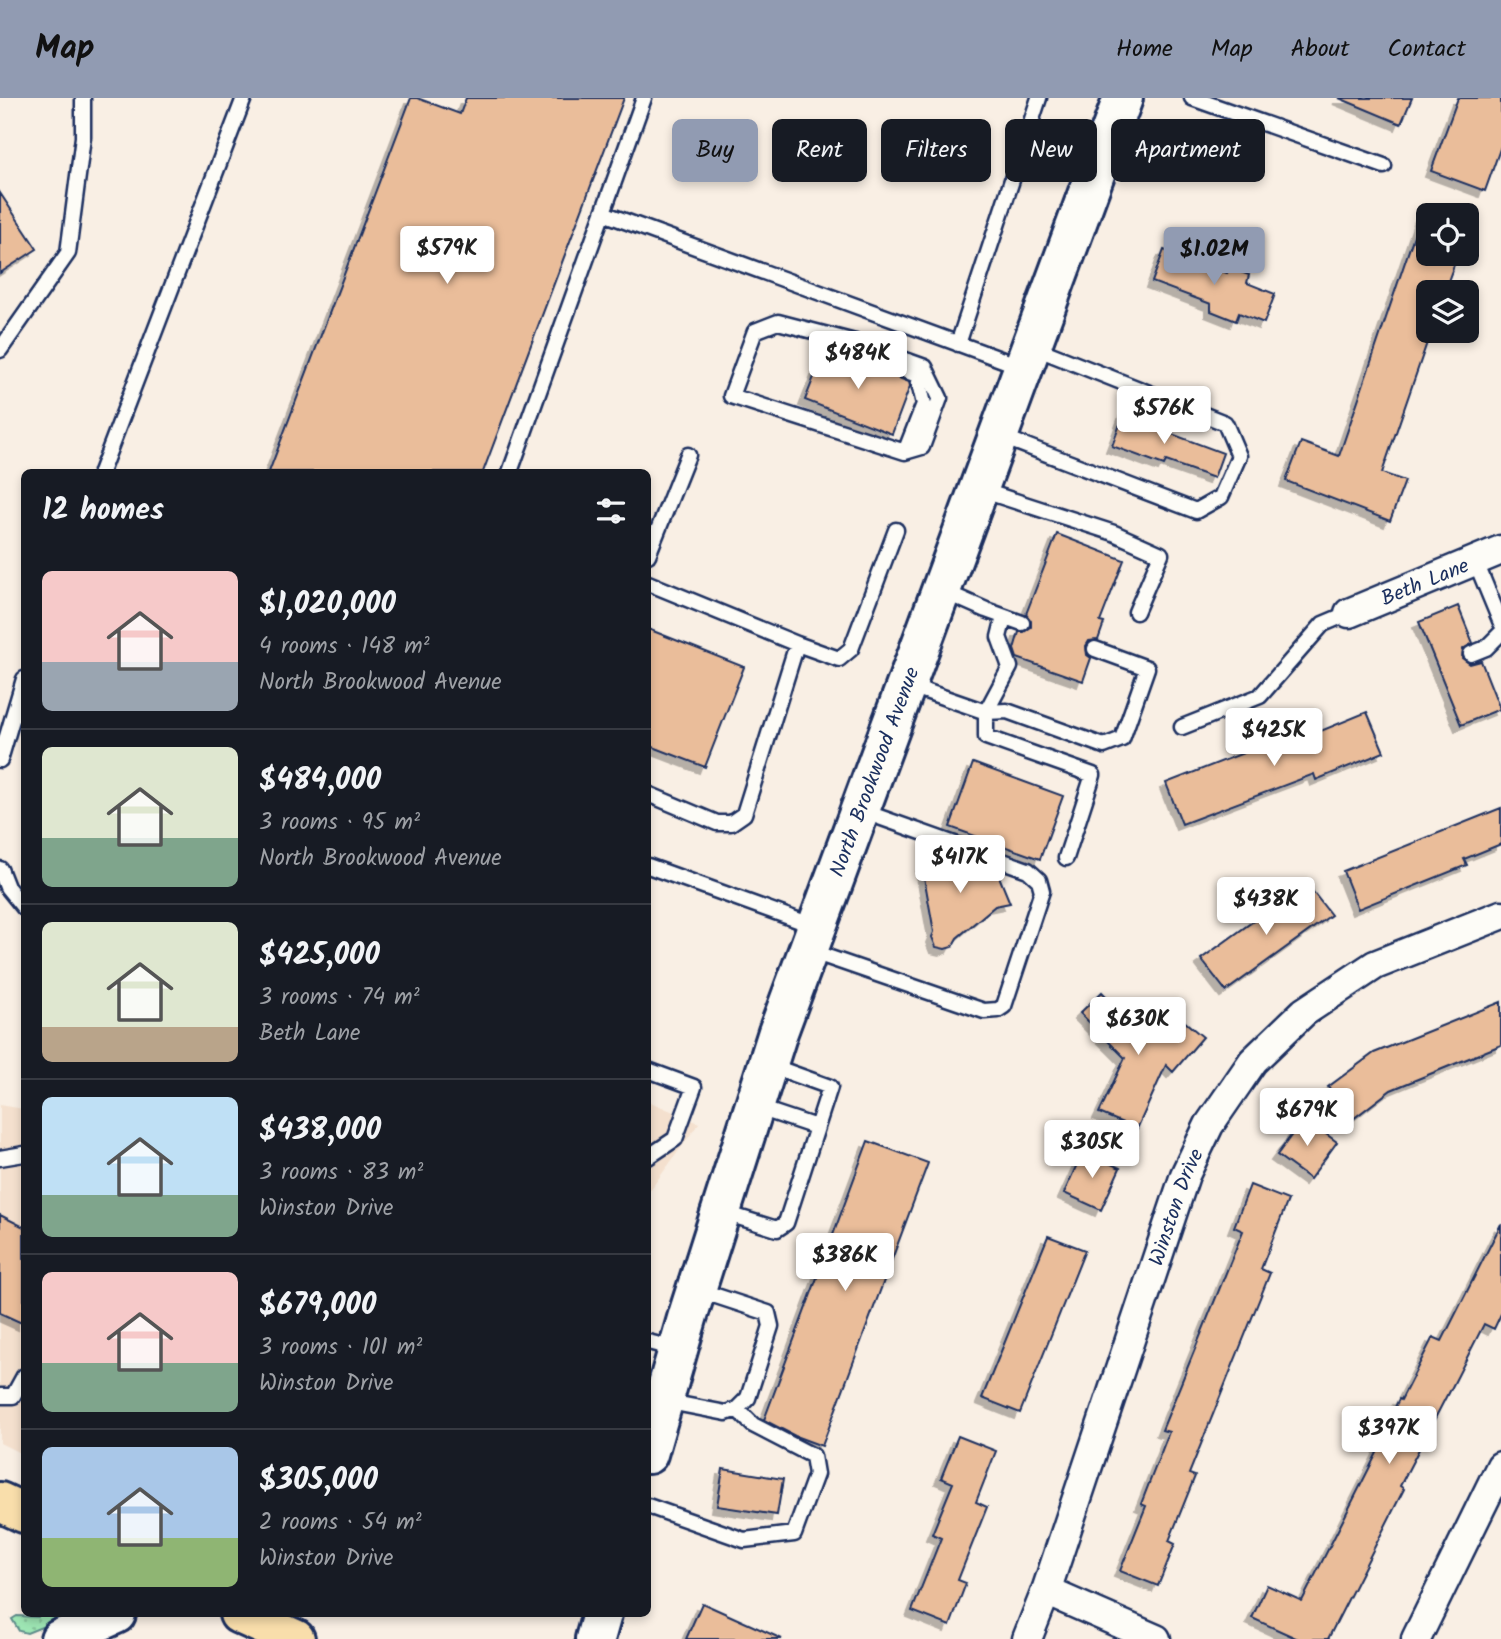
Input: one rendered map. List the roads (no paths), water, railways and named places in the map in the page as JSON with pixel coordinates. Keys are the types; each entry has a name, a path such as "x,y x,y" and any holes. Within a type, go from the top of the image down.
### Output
{"main road":[{"path":"0,1502 21,1512"},
{"path":"246,1617 295,1639"}],"street":[{"name":"North Brookwood Avenue","path":"651,1443 663,1400 662,1346 695,1289 778,1032 1123,98"},
{"name":"Beth Lane","path":"1349,613 1501,550"},
{"name":"Winston Drive","path":"1027,1639 1046,1591 1185,1175 1209,1125 1253,1061 1304,1012 1375,965 1501,915"},
{"path":"1416,1639 1501,1466"},
{"path":"1046,1591 1156,1639"},
{"path":"60,1639 109,1617"},
{"path":"595,1639 601,1617"}],"lane":[{"path":"0,350 68,253 83,137 83,98"},
{"path":"102,469 244,98"},
{"path":"511,469 644,98"},
{"path":"958,344 1039,98"},
{"path":"1196,99 1384,166"},
{"path":"603,213 958,344 1028,357 1225,423 1239,456 1221,497 1196,511 999,436"},
{"path":"778,321 855,342 925,366 940,398 922,447 905,452 731,396 755,331 778,321"},
{"path":"651,548 688,455"},
{"path":"980,490 1114,533 1161,554 1136,612"},
{"path":"651,584 839,659 851,649 896,530"},
{"path":"1475,560 1501,623"},
{"path":"942,590 1022,623"},
{"path":"1182,727 1260,696 1322,624 1349,613"},
{"path":"1004,617 999,637 1010,667 986,712 986,737 1093,775 1066,858"},
{"path":"1471,654 1486,648 1501,633"},
{"path":"651,795 717,823 732,823 744,814 797,644"},
{"path":"907,684 986,712 1007,711 1104,746 1122,739 1147,668 1095,649"},
{"path":"0,760 21,689"},
{"path":"651,867 984,1011 998,1010 1004,1006 1042,891 1039,880 1028,870 860,811"},
{"path":"0,869 7,887 21,904"},
{"path":"720,1212 768,1228 777,1229 786,1223 830,1087 769,1065"},
{"path":"651,1071 694,1087 675,1139 651,1155"},
{"path":"755,1107 816,1128"},
{"path":"0,1158 21,1154"},
{"path":"663,1400 726,1413 737,1409 748,1398 771,1326 768,1313 695,1289"},
{"path":"0,1396 13,1396 21,1381"},
{"path":"651,1507 744,1540 794,1534 816,1474 813,1456 753,1425 737,1409"}]}
